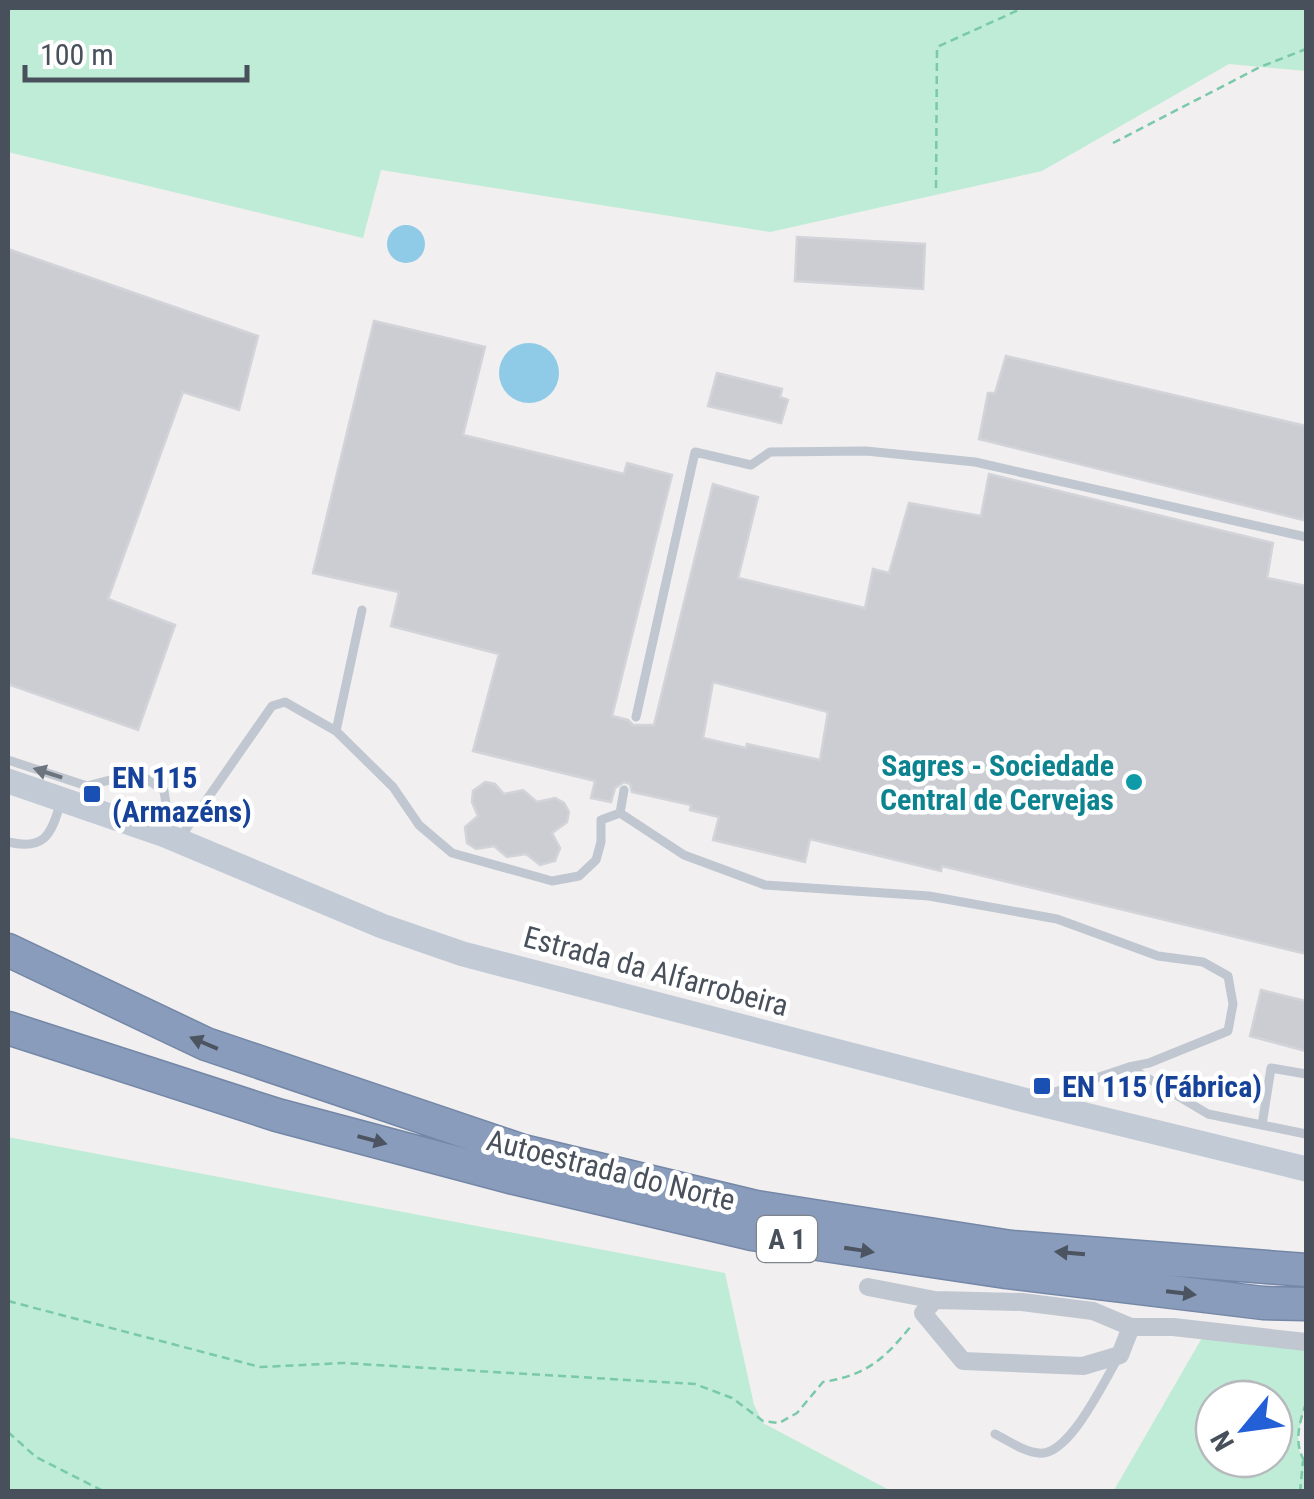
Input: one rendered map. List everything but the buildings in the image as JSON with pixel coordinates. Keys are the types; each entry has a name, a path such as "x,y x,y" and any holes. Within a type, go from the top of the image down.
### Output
{"highway":[{"name":"Autoestrada do Norte","path":"8,950 206,1044 523,1151 756,1207 1011,1248 1306,1270"},
{"name":"Autoestrada do Norte","path":"8,1028 278,1115 514,1178 752,1234 1006,1272 1306,1304"}],"main road":[{"name":"Estrada da Alfarrobeira","path":"8,780 171,838 382,926 463,954 1306,1170"}],"street":[{"path":"868,1287 928,1306 1022,1302 1093,1311 1131,1327 1173,1327 1306,1342"},
{"path":"928,1306 963,1361 1083,1366 1120,1355 1131,1327"}],"lane":[{"path":"636,717 696,452 750,465 770,452 866,451 975,462 1306,537"},
{"path":"336,731 362,610"},
{"path":"171,838 272,706 285,702 336,731 393,787 418,825 452,854 552,881 580,876 596,860 601,820 620,814"},
{"path":"8,760 87,786 126,776 147,779 164,791 171,838"},
{"path":"620,814 624,790"},
{"path":"8,842 32,846 40,841 53,826 62,799"},
{"path":"620,814 684,855 764,885 929,896 1057,918 1158,956 1204,962 1228,976 1232,1004 1228,1031 1149,1063 1028,1101"},
{"path":"1130,1066 1208,1114 1306,1132"},
{"path":"1262,1124 1272,1068 1306,1074"},
{"path":"995,1434 1028,1450 1043,1454 1055,1450 1077,1426 1120,1355"}],"path":[{"path":"936,188 936,46 1023,8"},
{"path":"1114,144 1260,67 1306,49"},
{"path":"8,1301 260,1367 344,1363 695,1384 732,1398 763,1422 779,1423 797,1413 824,1382 846,1379 885,1358 928,1306"},
{"path":"1300,1492 1305,1462 1298,1434 1306,1403"},
{"path":"8,1432 36,1457 104,1492"}],"green space":[{"path":"8,8 1306,8 1306,71 1229,64 1042,171 770,232 381,170 363,238 8,152"},
{"path":"8,1137 725,1273 754,1405 763,1423 891,1491 8,1491"},
{"path":"1206,1331 1306,1342 1306,1403 1298,1434 1299,1450 1306,1464 1306,1491 1113,1492"}],"water":[{"path":"406,225 419,231 425,244 419,257 406,263 393,257 387,244 393,231"},
{"path":"529,343 550,352 559,373 550,394 529,403 508,394 499,373 508,352"}],"place":[{"name":"Sagres - Sociedade Central de Cervejas","path":"1134,782"},
{"name":"EN 115 (Armazéns)","path":"92,794"},
{"name":"EN 115 (Fábrica)","path":"1042,1086"}]}
